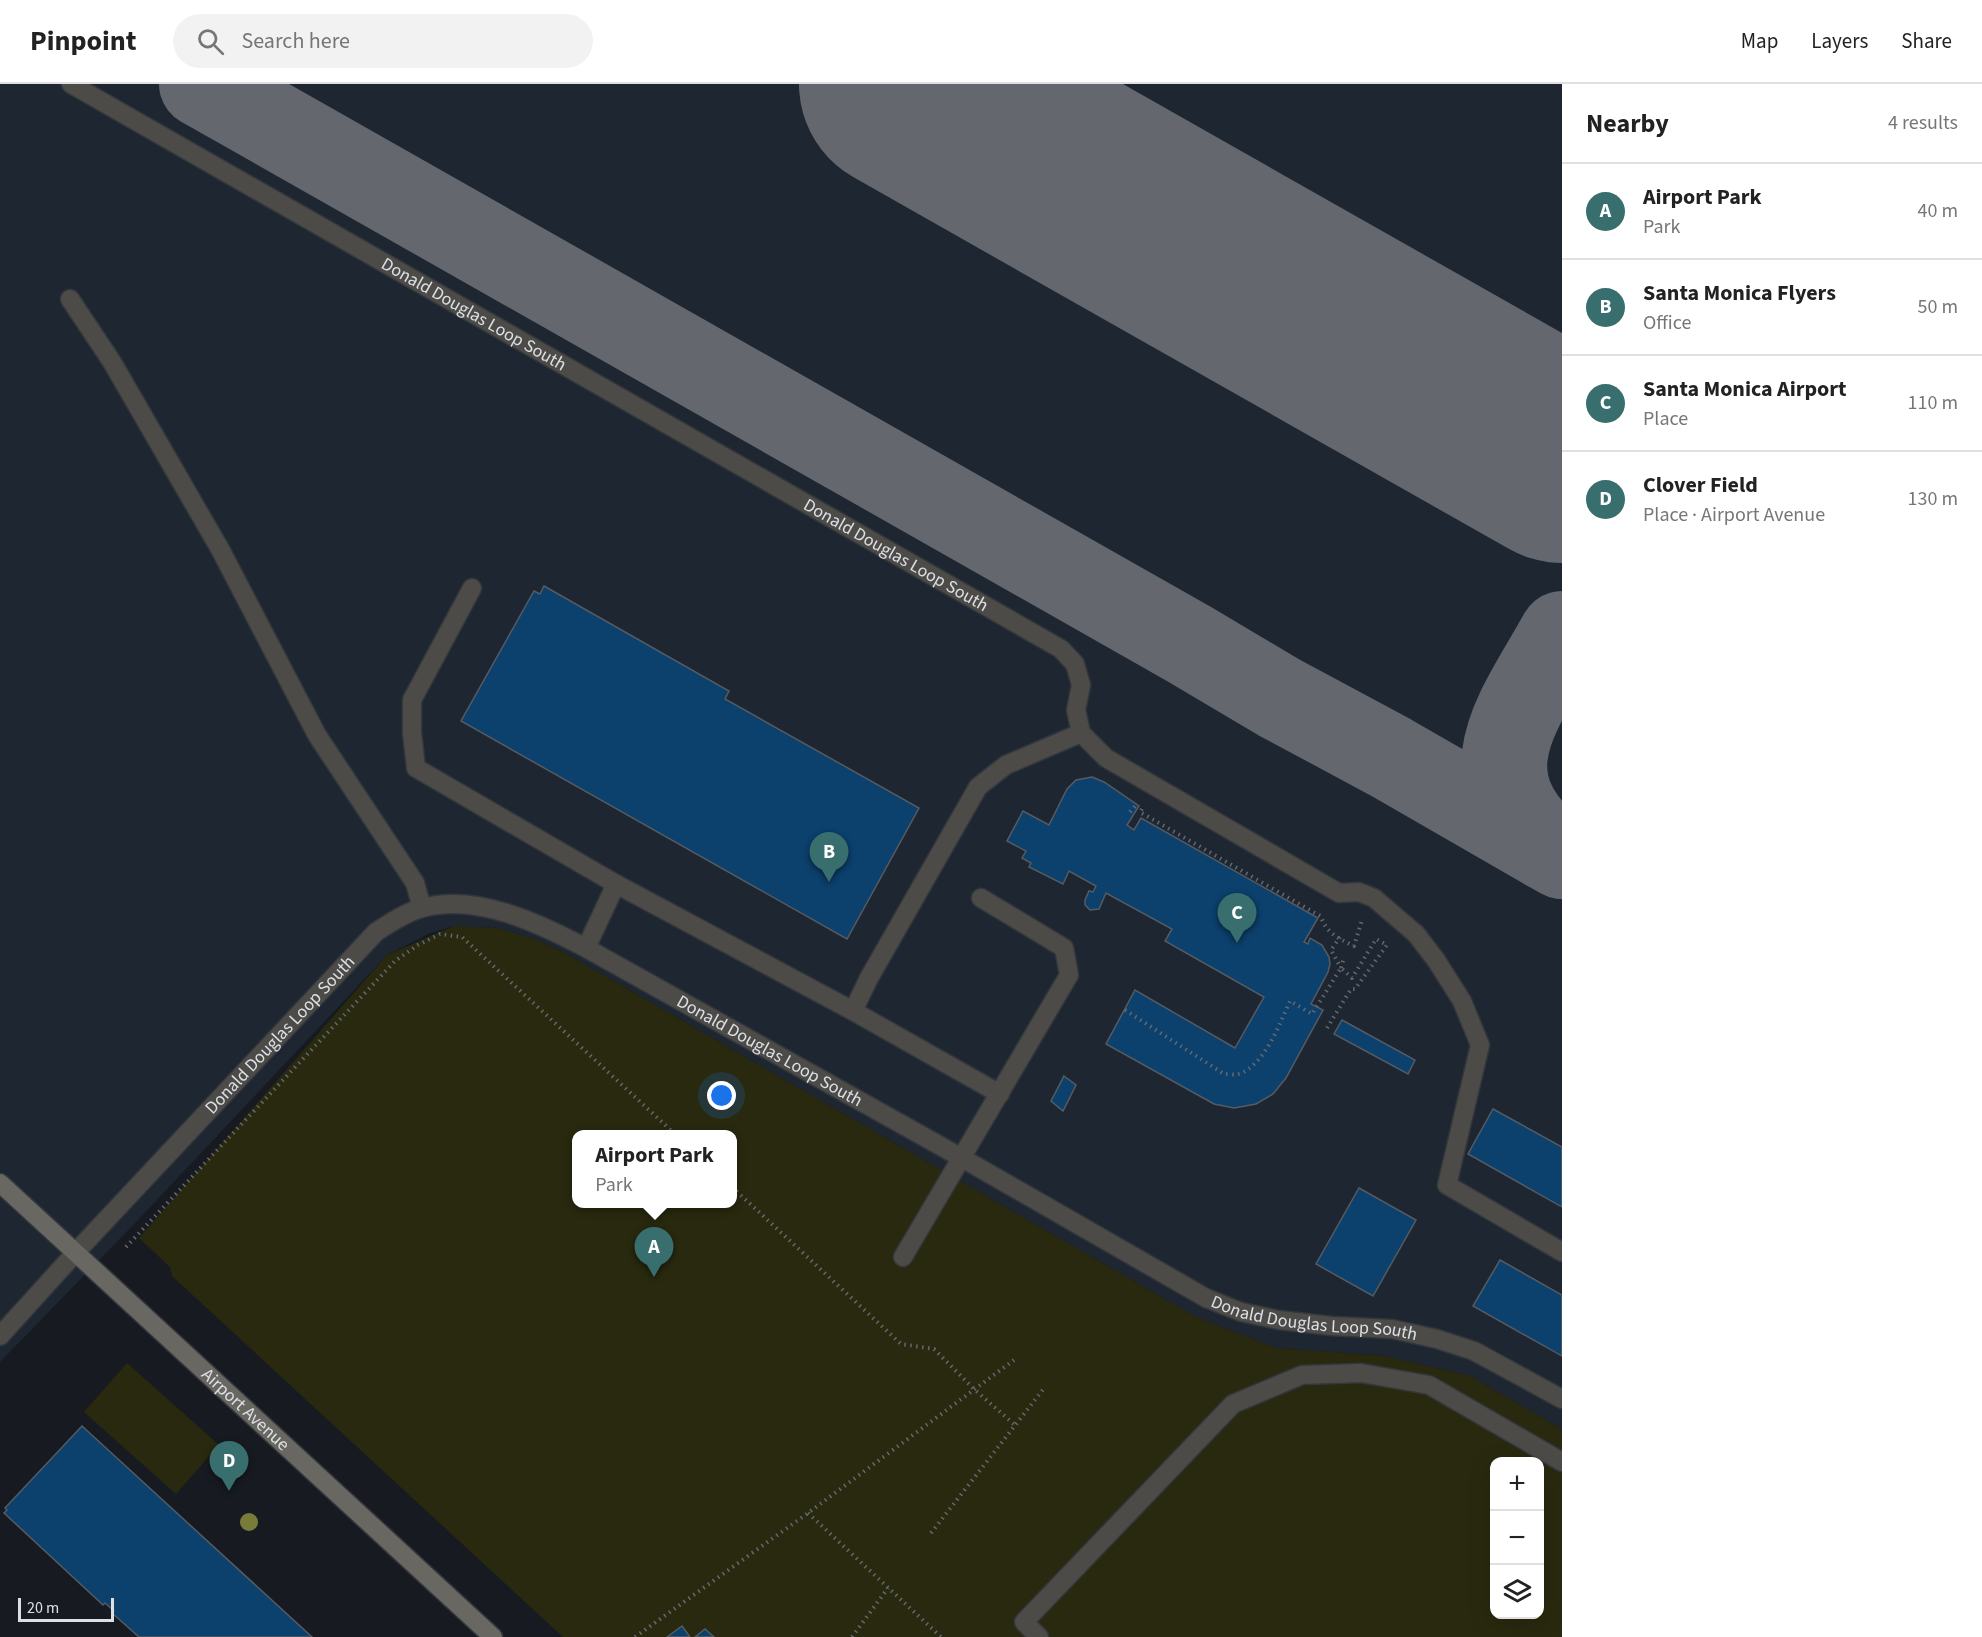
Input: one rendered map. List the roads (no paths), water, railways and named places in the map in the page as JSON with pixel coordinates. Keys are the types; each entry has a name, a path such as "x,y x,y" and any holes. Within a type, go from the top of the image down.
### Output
{"street":[{"name":"Donald Douglas Loop South","path":"70,84 1061,649 1075,664 1082,685 1076,710 1081,733"},
{"path":"70,299 112,362 220,549 317,735 415,883 422,908"},
{"path":"471,588 412,700 412,733 416,768 616,884 852,1011 1000,1094"},
{"path":"852,1011 978,787 1006,765 1081,733 1106,758 1340,893 1359,892 1374,898 1416,934 1462,1001 1480,1045 1447,1185 1562,1252"},
{"path":"586,948 616,884"},
{"path":"903,1257 1069,975 1064,948 981,898"},
{"name":"Donald Douglas Loop South","path":"0,1336 376,932 422,908 449,905 478,906 515,915 550,928 962,1158 1206,1298 1241,1312 1278,1320 1392,1329 1437,1340 1474,1351 1562,1399"},
{"name":"Airport Avenue","path":"0,1183 493,1637"},
{"path":"1039,1637 1024,1622 1233,1404 1302,1375 1361,1373 1429,1385 1562,1462"}],"place":[{"name":"Santa Monica Flyers","path":"829,882"},
{"name":"Santa Monica Airport","path":"1237,943"},
{"name":"Airport Park","path":"654,1277"},
{"name":"Clover Field","path":"229,1491"}]}
